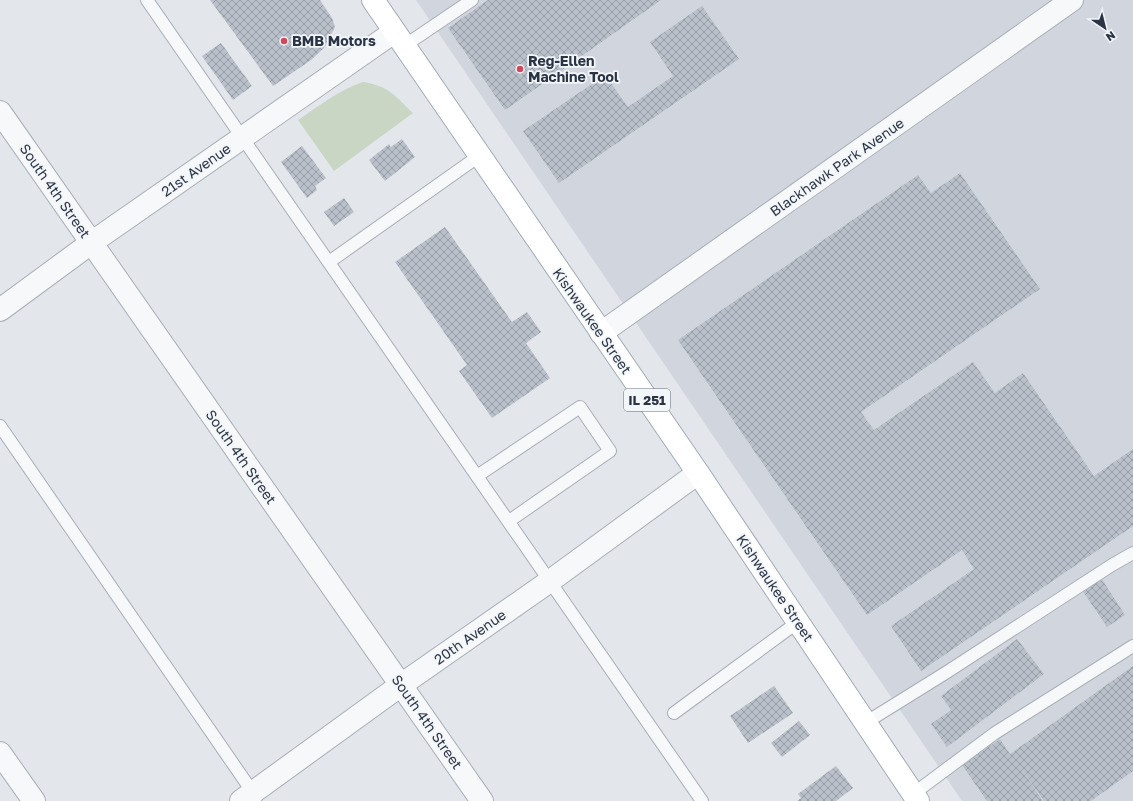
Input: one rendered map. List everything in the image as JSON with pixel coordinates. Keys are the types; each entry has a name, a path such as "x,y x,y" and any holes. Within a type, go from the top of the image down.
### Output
{"main road":[{"name":"Kishwaukee Street","path":"373,0 698,474 916,798"}],"street":[{"name":"Blackhawk Park Avenue","path":"601,334 1072,0"},
{"name":"21st Avenue","path":"0,310 92,243 243,138 399,39"},
{"name":"South 4th Street","path":"0,112 482,801"},
{"name":"20th Avenue","path":"251,798 401,685 550,581 698,474"},
{"path":"0,753 34,801"}],"lane":[{"path":"147,0 702,801"},
{"path":"399,39 472,0"},
{"path":"329,262 479,156"},
{"path":"477,476 580,407 610,451 509,521"},
{"path":"0,426 251,798"},
{"path":"865,723 954,668 1112,565 1133,553"},
{"path":"674,713 798,622"},
{"path":"916,798 995,733 1133,646"}],"shaded area":[{"path":"416,0 1133,0 1133,801 962,801"}],"green space":[{"path":"363,82 386,89 413,113 334,171 298,120 337,94"}],"building":[{"name":"BMB Motors","path":"210,0 320,0 332,18 335,27 324,48 311,60 273,86"},
{"name":"Reg-Ellen Machine Tool","path":"488,0 661,0 505,110 448,28"},
{"path":"702,6 739,59 559,183 523,131 605,75 628,107 673,76 650,42"},
{"path":"221,43 252,86 233,100 202,56"},
{"path":"402,139 415,157 385,181 369,160 389,144 391,147"},
{"path":"302,146 326,178 315,186 317,190 307,198 281,162"},
{"path":"960,173 1040,289 861,412 874,430 973,362 995,393 1023,373 1094,476 1133,449 1133,526 921,671 891,626 974,569 962,550 867,615 678,340 918,175 931,193"},
{"path":"344,198 354,212 334,226 324,212"},
{"path":"445,227 512,322 527,312 541,332 526,343 550,378 492,418 459,371 467,365 395,262"},
{"path":"1101,578 1125,615 1107,627 1082,590"},
{"path":"1017,639 1044,674 947,747 931,724 951,710 941,696"},
{"path":"1133,666 1133,771 1091,801 1044,801 1018,764 1043,801 987,801 962,765 1000,739 1010,754"},
{"path":"774,686 793,713 748,743 730,716"},
{"path":"799,721 810,735 782,757 771,743"},
{"path":"836,766 853,788 836,801 797,801 801,798 798,794"}],"place":[{"name":"BMB Motors","path":"284,41"},
{"name":"Reg-Ellen Machine Tool","path":"520,69"}]}
